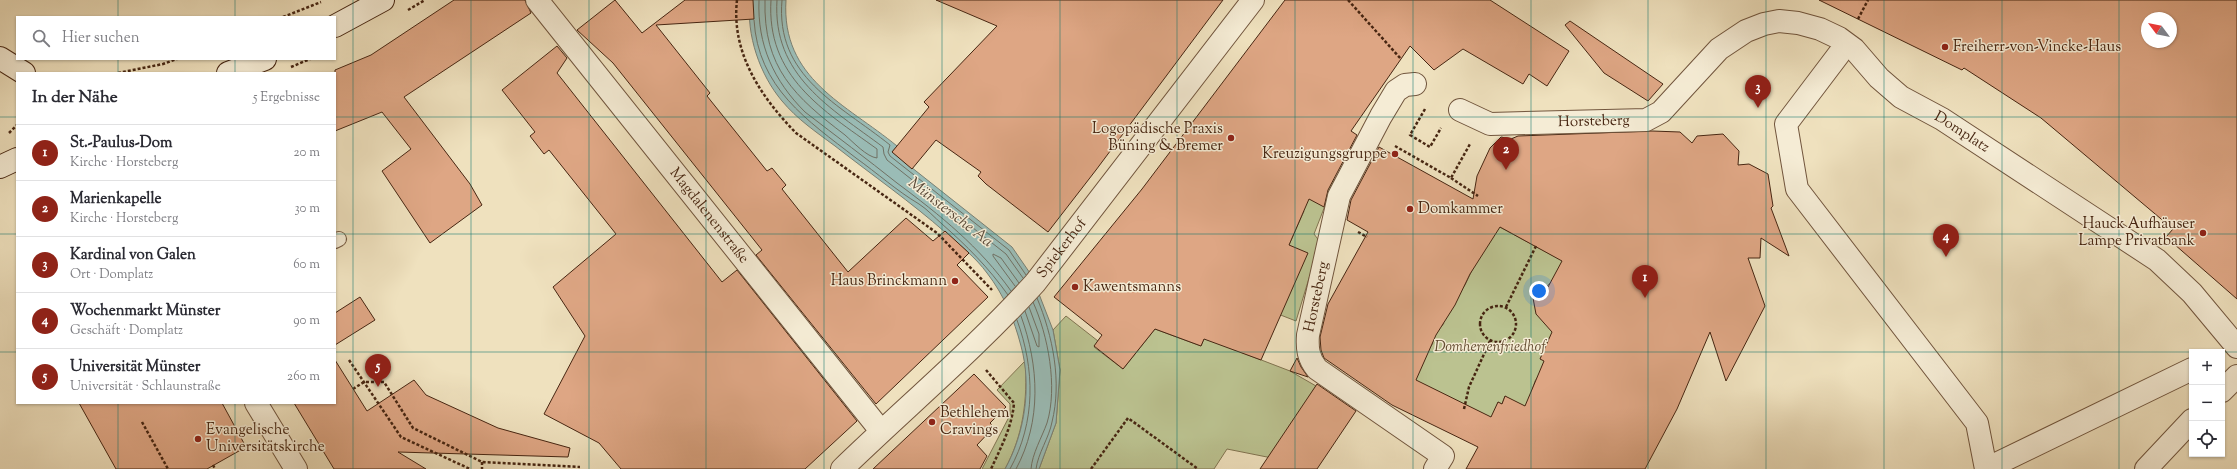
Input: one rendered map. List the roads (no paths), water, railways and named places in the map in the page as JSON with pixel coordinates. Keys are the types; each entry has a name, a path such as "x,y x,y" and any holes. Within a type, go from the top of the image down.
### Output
{"street":[{"path":"336,25 383,0"},
{"name":"Magdalenenstraße","path":"537,0 881,431"},
{"name":"Spiekerhof","path":"842,469 1010,311 1035,283 1253,0"},
{"name":"Domplatz","path":"1675,98 1720,49 1756,27 1771,22 1790,22 1809,25 1826,31 1854,49 1879,78 1901,97 1942,119 2157,260 2192,293 2237,347 2225,353"},
{"path":"1839,54 1786,124 1797,189 1977,424 1986,469 2189,370"},
{"path":"0,58 22,72"},
{"path":"231,72 262,60"},
{"name":"Horsteberg","path":"1415,84 1405,85 1396,91 1381,116 1339,196 1308,335 1307,348 1312,363 1317,369 1443,456 1435,469"},
{"name":"Horsteberg","path":"1460,110 1490,124 1646,120 1662,112 1675,98"},
{"path":"0,167 16,159"},
{"path":"2225,387 2237,376"},
{"path":"257,404 296,469"},
{"path":"2146,469 2191,421"}],"water":[{"name":"Münstersche Aa","path":"750,0 786,0 787,27 794,50 805,70 820,87 897,146 892,152 1012,247 1032,276 1053,330 1060,370 1056,423 1039,469 1005,469 1012,455 1022,425 1025,409 1026,377 1021,346 1012,317 993,281 983,267 957,242 905,199 807,125 782,101 767,79 756,54 750,27"}],"place":[{"name":"Freiherr-von-Vincke-Haus","path":"1945,47"},
{"name":"Kardinal von Galen","path":"1758,108"},
{"name":"Logopädische Praxis Büning & Bremer","path":"1231,138"},
{"name":"Kreuzigungsgruppe","path":"1395,154"},
{"name":"Marienkapelle","path":"1506,170"},
{"name":"Domkammer","path":"1410,209"},
{"name":"Hauck Aufhäuser Lampe Privatbank","path":"2203,233"},
{"name":"Wochenmarkt Münster","path":"1946,257"},
{"name":"Haus Brinckmann","path":"955,281"},
{"name":"Kawentsmanns","path":"1075,287"},
{"name":"St.-Paulus-Dom","path":"1645,298"},
{"name":"Universität Münster","path":"378,387"},
{"name":"Bethlehem Cravings","path":"932,422"},
{"name":"Evangelische Universitätskirche","path":"198,439"}],"park label":[{"name":"Domherrenfriedhof","path":"1490,347"}]}
